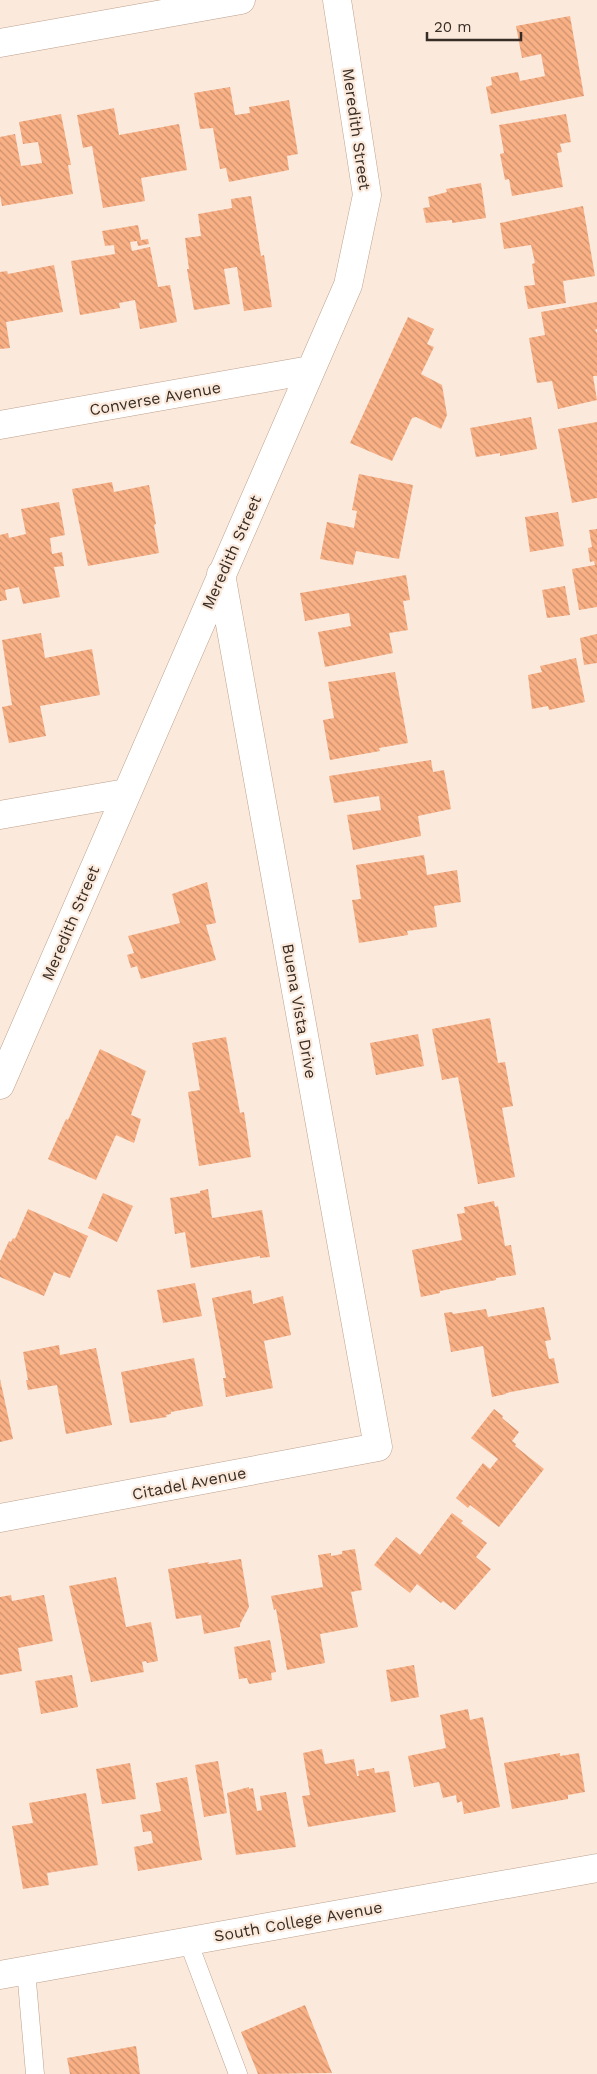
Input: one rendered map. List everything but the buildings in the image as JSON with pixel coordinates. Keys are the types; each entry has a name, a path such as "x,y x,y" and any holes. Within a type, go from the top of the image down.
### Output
{"street":[{"path":"0,43 241,0"},
{"name":"Meredith Street","path":"0,1085 348,286 367,195 337,0"},
{"name":"Converse Avenue","path":"0,425 310,370"},
{"name":"Buena Vista Drive","path":"221,574 378,1447"},
{"path":"0,815 126,793"},
{"name":"Citadel Avenue","path":"0,1518 378,1447"},
{"name":"South College Avenue","path":"13,1972 597,1868"}],"lane":[{"path":"188,1941 238,2074"},
{"path":"13,1972 35,2074"}]}
